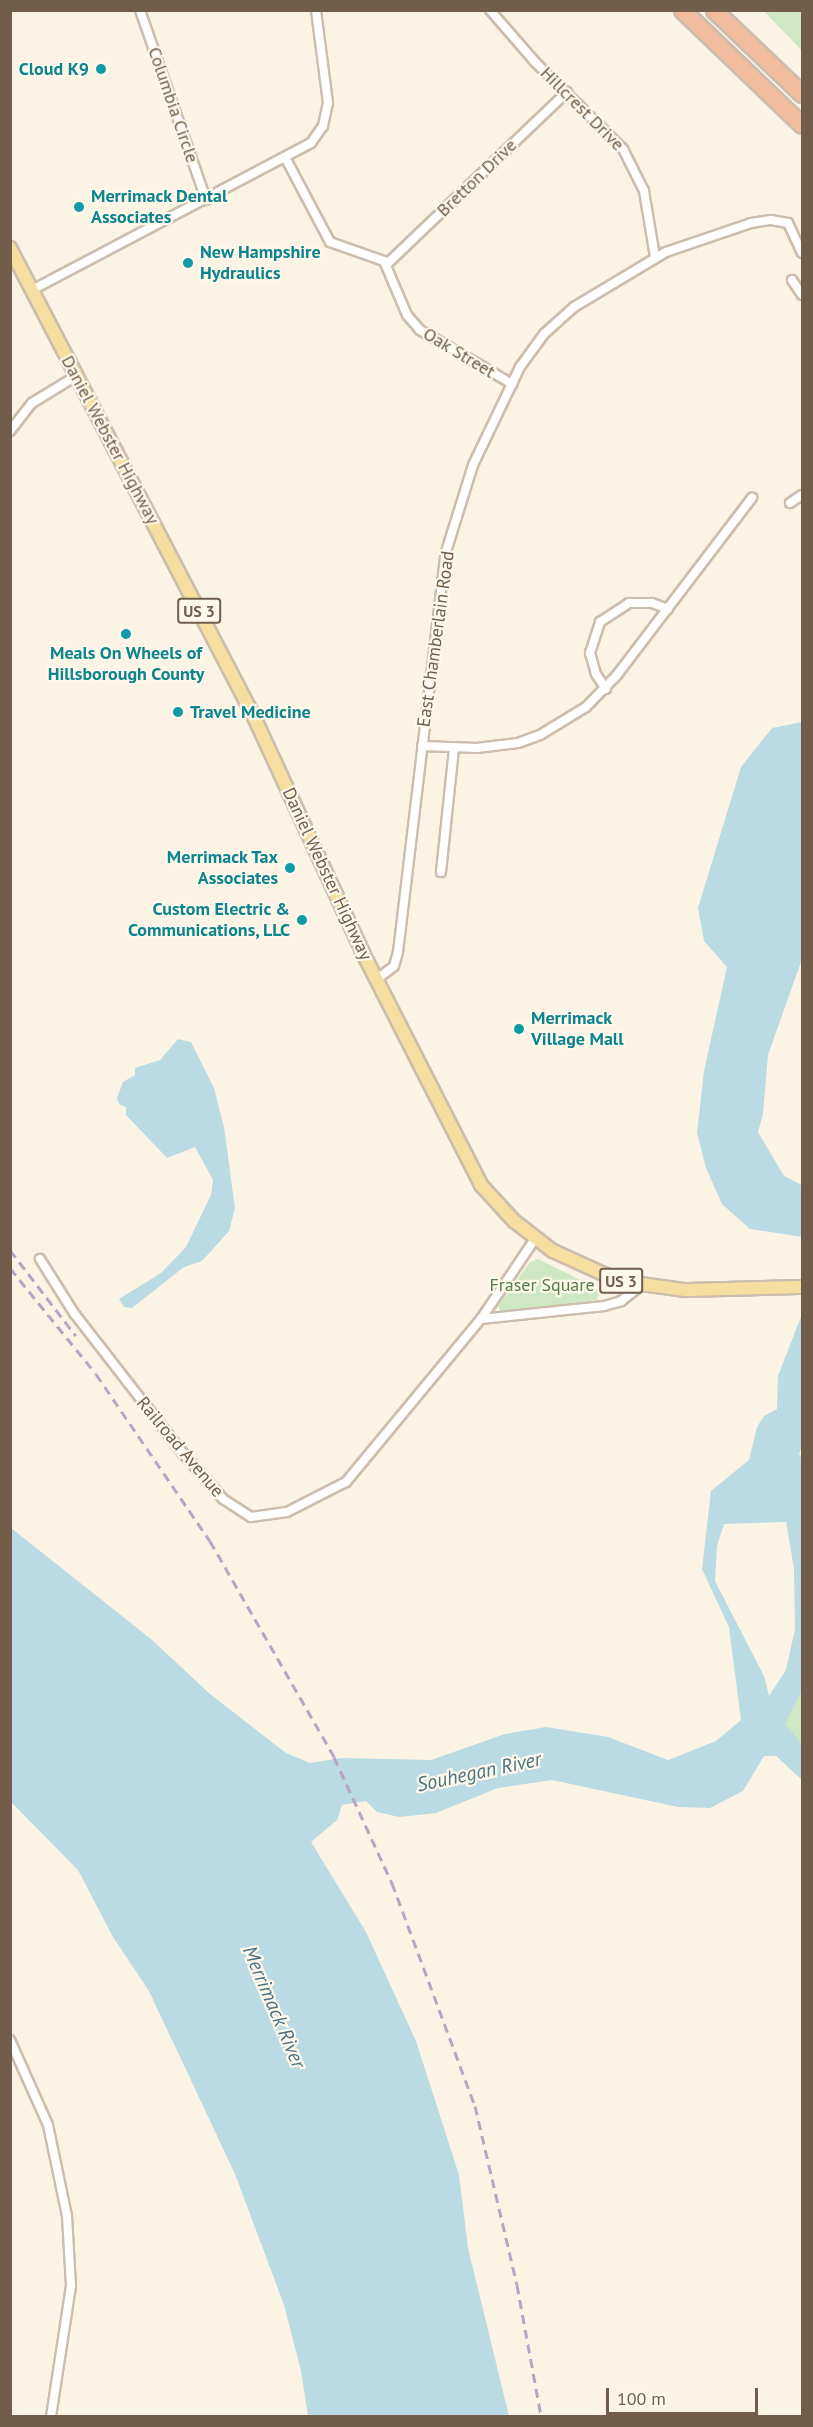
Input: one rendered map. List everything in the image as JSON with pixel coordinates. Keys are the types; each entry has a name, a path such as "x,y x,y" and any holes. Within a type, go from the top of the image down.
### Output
{"highway":[{"path":"682,10 802,125"},
{"path":"714,10 802,94"}],"main road":[{"name":"Daniel Webster Highway","path":"10,248 254,717 376,979 469,1164 497,1203 535,1239 574,1263 640,1286 685,1290 797,1287"}],"street":[{"name":"Columbia Circle","path":"140,10 206,200"},
{"path":"32,290 286,159 311,143 327,115 327,90 316,10"},
{"name":"Hillcrest Drive","path":"490,10 630,159 644,191 655,257"},
{"name":"Bretton Drive","path":"387,264 567,92"},
{"path":"286,159 330,242 345,250 372,255 387,264"},
{"name":"East Chamberlain Road","path":"376,979 397,961 445,555 473,465 529,353 565,314 655,257 751,223 788,223 802,253"},
{"name":"Oak Street","path":"387,264 402,305 420,330 512,384"},
{"path":"792,280 802,295"},
{"path":"10,431 32,403 76,376"},
{"path":"790,503 802,495"},
{"path":"422,746 494,748 540,735 586,707 606,689 752,498"},
{"path":"606,689 596,674 590,653 600,622 629,603 652,603 668,609"},
{"path":"441,872 454,748"},
{"name":"Railroad Avenue","path":"40,1259 74,1313 182,1452 223,1499 250,1517 287,1512 346,1482 481,1319 535,1239"},
{"path":"481,1319 604,1306 621,1301 640,1286"},
{"path":"10,2040 48,2125 68,2216 70,2297 51,2416"}],"green space":[{"path":"764,11 802,11 802,51"},
{"name":"Fraser Square","path":"538,1259 595,1287 599,1295 596,1300 501,1313 498,1306 530,1262"},
{"path":"802,1678 802,1744 785,1730 781,1722"}],"water":[{"path":"802,722 802,959 768,1055 763,1114 758,1132 784,1176 802,1185 802,1237 750,1229 722,1204 706,1168 697,1133 704,1071 727,967 704,941 698,908 741,767 772,728"},
{"path":"178,1039 191,1042 214,1088 224,1127 235,1208 229,1231 202,1261 184,1267 132,1308 124,1307 119,1299 161,1273 186,1247 211,1195 213,1180 195,1147 167,1158 126,1115 126,1107 119,1104 117,1098 123,1082 135,1075 135,1068 160,1060"},
{"path":"802,1314 802,1446 799,1454 802,1458 802,1690 785,1724 802,1744 802,1780 776,1756 764,1756 743,1791 710,1808 678,1807 552,1780 498,1788 436,1813 399,1817 377,1812 366,1801 342,1805 337,1820 311,1842 366,1932 416,2041 459,2175 468,2248 509,2416 308,2416 301,2371 284,2305 235,2174 149,1991 113,1937 78,1870 11,1802 11,1528 151,1639 210,1694 286,1753 310,1763 341,1758 431,1760 505,1734 546,1727 608,1737 668,1760 716,1741 741,1720 729,1627 702,1569 711,1491 749,1460 757,1427 764,1416 777,1409 778,1376","holes":["786,1522 794,1569 795,1629 786,1670 769,1696 764,1676 715,1581 717,1546 724,1524"]}],"railway":[{"path":"10,1250 76,1336"},
{"path":"10,1268 96,1374 210,1541 334,1757 392,1883 475,2106 517,2285 541,2416"}],"place":[{"name":"Cloud K9","path":"101,69"},
{"name":"Merrimack Dental Associates","path":"79,207"},
{"name":"New Hampshire Hydraulics","path":"188,263"},
{"name":"Meals On Wheels of Hillsborough County","path":"126,634"},
{"name":"Travel Medicine","path":"178,712"},
{"name":"Merrimack Tax Associates","path":"290,868"},
{"name":"Custom Electric & Communications, LLC","path":"302,920"},
{"name":"Merrimack Village Mall","path":"519,1029"}],"water label":[{"name":"Souhegan River","path":"479,1772"},
{"name":"Merrimack River","path":"274,2007"}]}
